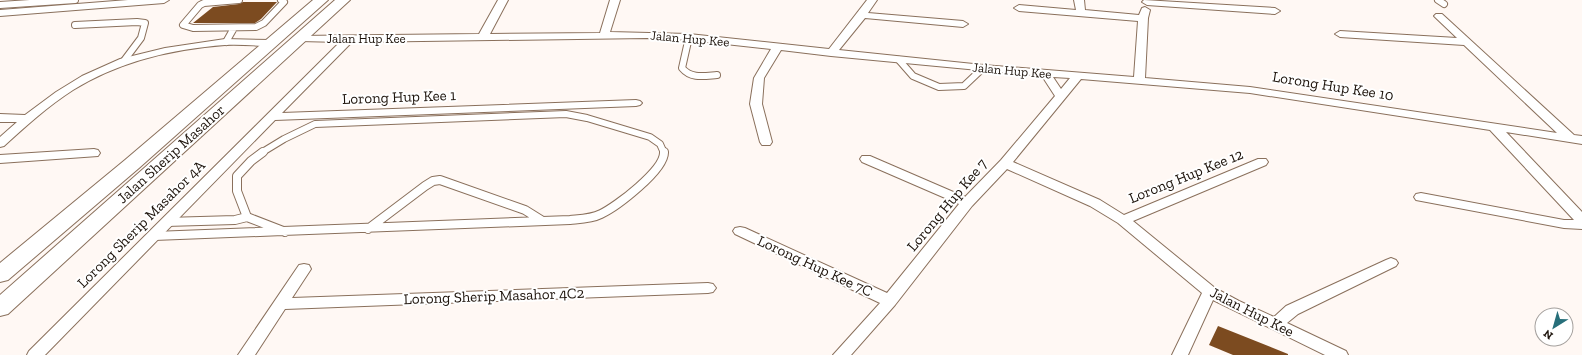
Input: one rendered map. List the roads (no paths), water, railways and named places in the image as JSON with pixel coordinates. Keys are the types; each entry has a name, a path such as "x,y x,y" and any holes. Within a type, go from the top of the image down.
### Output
{"main road":[{"name":"Jalan Sherip Masahor","path":"0,274 132,164 321,0"},
{"name":"Jalan Sherip Masahor","path":"0,308 343,0"}],"street":[{"path":"0,13 164,0"},
{"path":"483,37 504,0"},
{"path":"604,35 615,0"},
{"path":"831,53 862,15 872,0"},
{"path":"1079,0 1081,13"},
{"path":"1139,82 1143,18 1147,1 1275,11"},
{"path":"1019,8 1143,18"},
{"path":"862,15 963,24"},
{"path":"1439,16 1466,42 1576,139"},
{"path":"1340,34 1466,42"},
{"name":"Jalan Hup Kee","path":"300,38 349,39 604,35 689,37 899,60 1078,76"},
{"path":"272,117 349,39"},
{"path":"0,143 28,119 69,88 89,76 124,62 166,51 226,42 271,43"},
{"path":"766,142 756,104 759,78 777,47"},
{"path":"1046,73 1061,96"},
{"name":"Lorong Hup Kee 10","path":"1078,76 1250,90 1576,139"},
{"name":"Lorong Hup Kee 7","path":"841,355 890,301 967,203 1005,163 1078,76"},
{"name":"Lorong Hup Kee 1","path":"272,117 636,102"},
{"name":"Lorong Sherip Masahor 4A","path":"35,355 272,117"},
{"path":"0,118 28,119"},
{"path":"1495,128 1582,220"},
{"path":"0,159 94,153"},
{"path":"866,159 967,203"},
{"name":"Lorong Hup Kee 12","path":"1123,220 1262,162"},
{"name":"Jalan Hup Kee","path":"1005,163 1095,202 1123,220 1210,292 1233,305 1340,355"},
{"path":"1420,196 1564,224 1582,225"},
{"name":"Lorong Hup Kee 7C","path":"740,231 890,301"},
{"path":"1275,325 1292,310 1391,263"},
{"path":"246,355 304,269"},
{"name":"Lorong Sherip Masahor 4C2","path":"281,304 708,288"},
{"path":"1180,355 1210,292"}],"lane":[{"path":"0,5 75,0"},
{"path":"239,0 204,3 200,5 183,25 193,28 234,28 260,26 284,2 280,0"},
{"path":"1438,0 1444,4"},
{"path":"75,25 137,22 145,23 145,28 140,38 124,62"},
{"path":"226,42 234,28"},
{"path":"689,37 682,68 684,71 690,75 702,77 716,75"},
{"path":"899,60 913,76 939,87 964,86 983,68"},
{"path":"154,236 368,229 587,218 599,215 613,207 660,165 664,156 663,148 655,139 650,137 587,118 566,114 332,122 315,124 301,130 254,157 244,166 236,177 237,192 247,217"},
{"path":"368,229 425,186 433,181 440,180 525,210 541,220"},
{"path":"166,222 235,220 247,217 285,232"}]}
